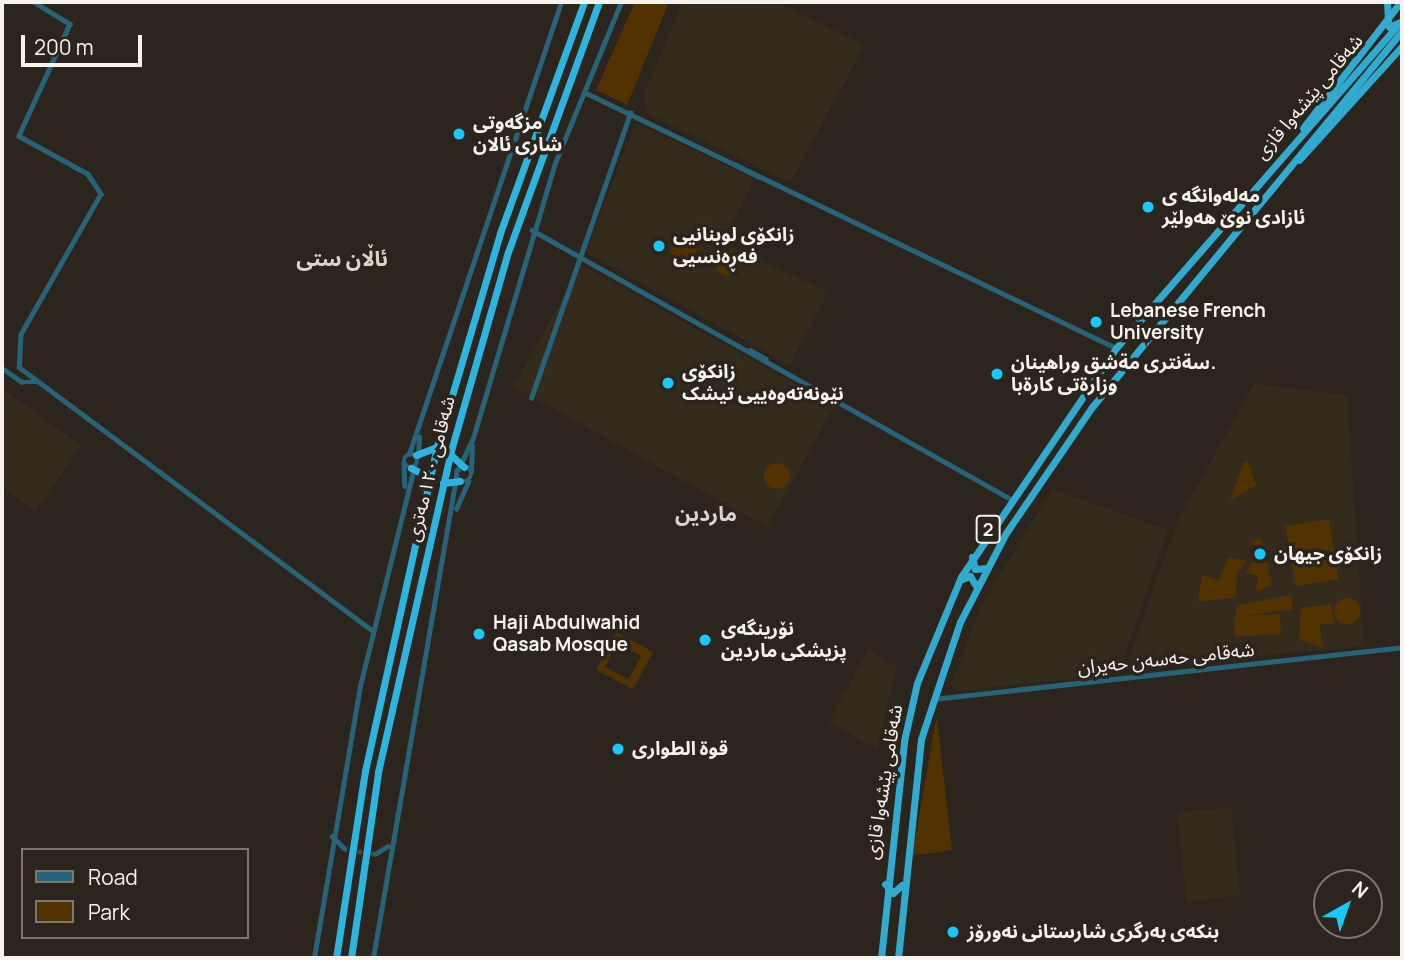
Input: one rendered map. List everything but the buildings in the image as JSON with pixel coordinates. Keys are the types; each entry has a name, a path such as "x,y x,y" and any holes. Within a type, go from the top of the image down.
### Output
{"highway":[{"name":"شەقامی ١٢٠ مەتری","path":"336,958 365,771 437,446 500,233 583,2"},
{"name":"شەقامی ١٢٠ مەتری","path":"351,958 378,772 442,483 509,252 599,2"},
{"path":"1381,35 1387,2"},
{"name":"شەقامی پێشەوا قازی","path":"881,958 885,883 917,683 958,583 972,556 1009,498 1116,348 1381,35 1399,4"},
{"path":"1381,35 1400,26"},
{"name":"شەقامی پێشەوا قازی","path":"1263,177 1400,26"},
{"name":"شەقامی پێشەوا قازی","path":"898,958 902,884 932,699 988,566 1086,414 1400,26"},
{"name":"شەقامی پێشەوا قازی","path":"1273,185 1401,47"},
{"path":"415,455 437,446"},
{"path":"442,483 459,473 450,454"},
{"path":"411,467 424,474 424,498"},
{"path":"972,556 975,569 988,566"},
{"path":"958,583 970,576 977,588"},
{"path":"885,883 893,893 902,884"},
{"path":"882,910 891,902 899,911"}],"street":[{"path":"34,2 70,24 19,136 88,174 101,194 17,344 19,367 373,631"},
{"path":"314,958 331,834 373,631 420,430 493,192 561,2"},
{"path":"373,958 389,845 459,473 473,438 532,230 583,92 621,2"},
{"path":"583,92 774,181 1116,348"},
{"path":"531,398 577,254 632,114"},
{"path":"532,230 1009,498"},
{"path":"556,323 561,330"},
{"path":"2,368 22,382 37,382"},
{"path":"405,491 420,430"},
{"path":"453,516 470,479 473,438"},
{"path":"459,473 471,472"},
{"path":"459,473 470,479"},
{"name":"شەقامی حەسەن حەیران","path":"932,699 1402,647"},
{"path":"331,834 345,849"},
{"path":"375,854 389,845"}],"shaded area":[{"path":"683,2 777,2 865,45 790,183 647,113 644,94"},
{"name":"زانکۆی لوبنانیی فەڕەنسیی","path":"636,123 754,179 724,243 828,292 790,365 585,252"},
{"name":"زانکۆی نێونەتەوەییی تیشک","path":"581,265 835,406 767,527 514,387"},
{"name":"زانکۆی جیھان","path":"1254,384 1347,395 1364,646 1125,669 1178,520"},
{"path":"3,389 82,446 35,511 2,487"},
{"path":"1052,489 1168,530 1118,674 955,691 951,685 981,606"},
{"path":"868,650 897,666 877,749 829,722"},
{"path":"1231,807 1240,896 1187,901 1177,813"}],"green space":[{"path":"635,2 669,2 627,105 596,90"},
{"path":"684,236 693,240 697,249 693,258 684,262 675,258 671,249 675,240"},
{"path":"728,250 737,254 741,263 737,272 728,276 719,272 715,263 719,254"},
{"path":"1248,462 1256,485 1230,500 1244,463"},
{"path":"777,463 786,467 790,476 786,485 777,489 768,485 764,476 768,467"},
{"path":"1329,519 1339,579 1295,586 1286,526"},
{"path":"1260,537 1272,584 1256,592 1258,576 1246,573 1259,549 1251,542"},
{"path":"1228,558 1247,561 1237,573 1236,597 1198,602 1202,575 1219,581"},
{"path":"1291,595 1293,609 1236,617 1237,605"},
{"path":"1347,598 1356,602 1360,611 1356,620 1347,624 1338,620 1334,611 1338,602"},
{"path":"1331,604 1334,623 1319,625 1323,647 1299,640 1301,608"},
{"path":"1280,614 1281,634 1235,636 1234,616"},
{"path":"616,632 653,652 633,689 596,670","holes":["617,643 641,656 629,679 605,667"]},
{"path":"936,720 952,850 912,856"}],"tunnel":[{"path":"351,850 375,854"}],"place":[{"name":"مزگەوتی شاری ئالان","path":"459,134"},
{"name":"مەلەوانگە ی ئازادی نوێ هەولێر","path":"1148,207"},
{"name":"زانکۆی لوبنانیی فەڕەنسیی","path":"659,246"},
{"name":"Lebanese French University","path":"1096,322"},
{"name":"سةنترى مةشق وراهينان. وزارةتى كارةبا","path":"997,374"},
{"name":"زانکۆی نێونەتەوەییی تیشک","path":"668,383"},
{"name":"زانکۆی جیھان","path":"1260,554"},
{"name":"Haji Abdulwahid Qasab Mosque","path":"479,634"},
{"name":"نۆرینگەی پزیشکی ماردین","path":"705,640"},
{"name":"قوة الطواری","path":"618,749"},
{"name":"بنکەی بەرگری شارستانی نەورۆز","path":"953,932"}],"district":[{"name":"ئاڵان ستی","path":"342,258"},
{"name":"ماردین","path":"706,513"}]}
